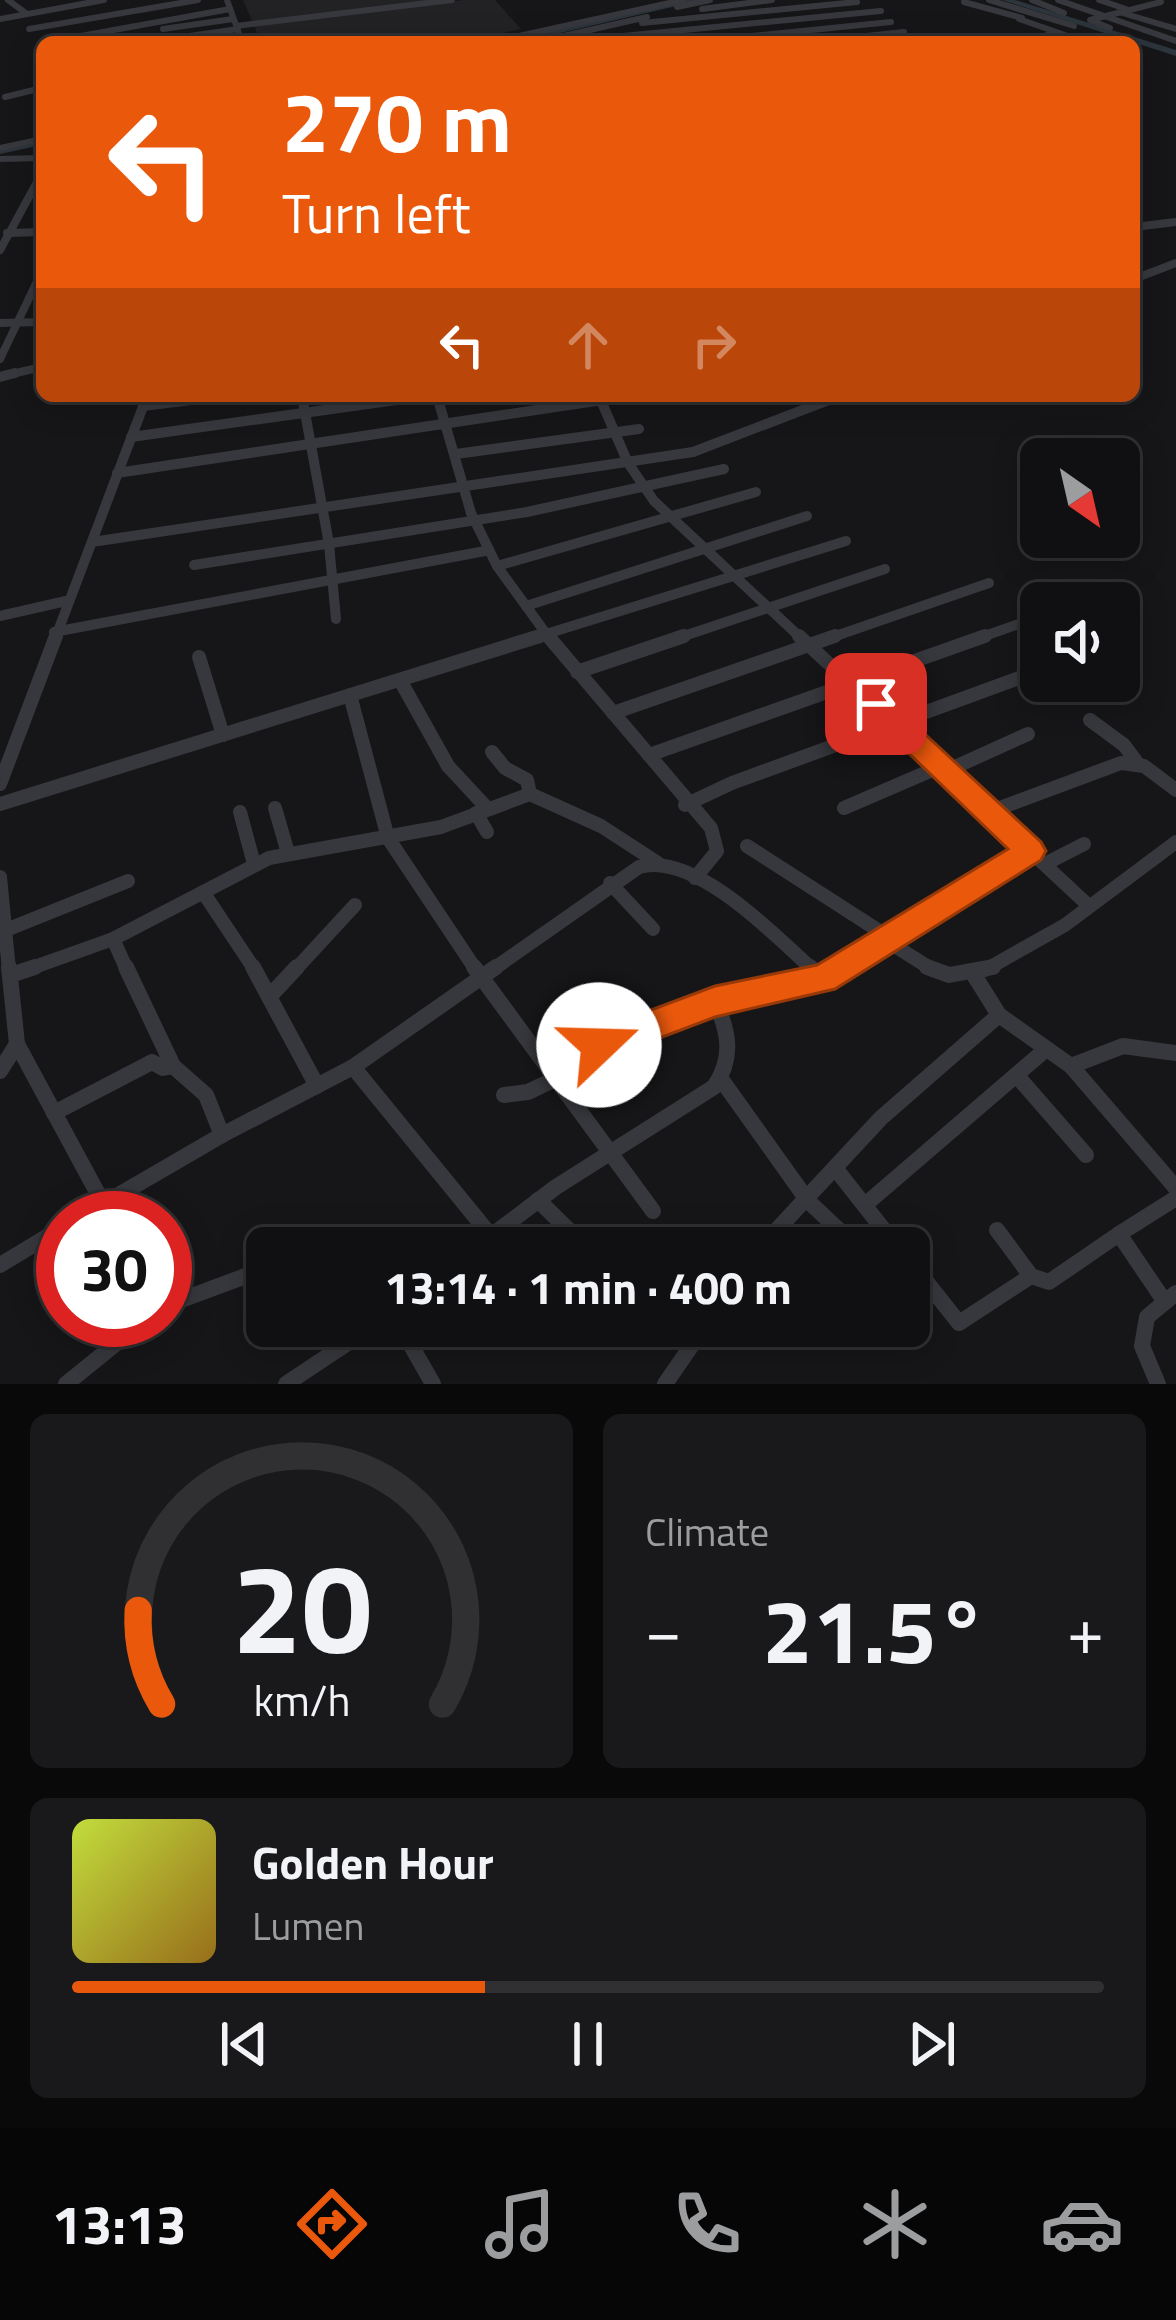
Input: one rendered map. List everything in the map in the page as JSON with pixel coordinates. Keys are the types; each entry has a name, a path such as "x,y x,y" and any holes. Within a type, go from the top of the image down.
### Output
{"street":[{"path":"8,0 27,14"},
{"path":"0,19 102,0"},
{"path":"29,29 198,0"},
{"path":"179,36 323,11 452,0"},
{"path":"518,36 683,0"},
{"path":"642,20 710,0"},
{"path":"569,36 772,0"},
{"path":"1032,0 1064,13"},
{"path":"1058,0 1175,40"},
{"path":"1099,0 1139,7 1161,2"},
{"path":"979,7 992,1 1075,25"},
{"path":"86,2 110,31"},
{"path":"642,20 857,2"},
{"path":"82,36 229,4 239,36"},
{"path":"1045,36 1127,4"},
{"path":"727,5 761,35"},
{"path":"966,6 1000,12 1068,36"},
{"path":"988,16 1016,7"},
{"path":"630,36 881,11"},
{"path":"1118,11 1176,29"},
{"path":"642,20 656,36"},
{"path":"1088,21 1109,28"},
{"path":"751,36 890,22"},
{"path":"134,36 236,25"},
{"path":"866,36 904,32"},
{"path":"1165,44 1175,40"},
{"path":"5,97 36,90"},
{"path":"30,91 36,95"},
{"path":"0,148 36,140"},
{"path":"0,159 36,158"},
{"path":"0,250 4,233 36,182"},
{"path":"1140,226 1176,222"},
{"path":"4,233 36,232"},
{"path":"1140,277 1176,263"},
{"path":"0,359 36,283"},
{"path":"0,322 36,322"},
{"path":"0,377 36,368"},
{"path":"0,784 145,402"},
{"path":"303,402 329,544 337,619"},
{"path":"131,437 382,402"},
{"path":"439,402 485,550 546,634 649,755 685,805 708,824 718,842 717,851 695,878"},
{"path":"117,473 581,402"},
{"path":"601,402 644,490 1089,905"},
{"path":"92,542 693,452 823,402"},
{"path":"456,454 639,429"},
{"path":"194,566 644,490 724,469"},
{"path":"497,566 756,492"},
{"path":"526,606 806,516"},
{"path":"0,804 846,542"},
{"path":"54,632 485,550"},
{"path":"577,672 885,569"},
{"path":"613,713 989,583"},
{"path":"0,616 66,601"},
{"path":"649,755 1020,624"},
{"path":"199,657 223,735"},
{"path":"685,805 732,783 1020,678"},
{"path":"400,680 429,734 481,811 487,832"},
{"path":"350,695 388,838 482,978 652,1211"},
{"path":"1090,720 1124,745 1138,764 1176,790"},
{"path":"844,808 1028,734"},
{"path":"492,752 505,768 527,780 530,794"},
{"path":"989,812 1101,768 1138,764"},
{"path":"11,974 112,938 254,864 441,827 530,794 601,826 729,899 824,979"},
{"path":"275,808 288,854"},
{"path":"240,812 254,864"},
{"path":"747,846 940,972 974,975 1029,950 1176,842"},
{"path":"1045,864 1084,844"},
{"path":"599,1045 715,1001 824,979 1030,851"},
{"path":"137,1191 221,1135 352,1067 610,884 658,862"},
{"path":"0,877 17,1044 96,1191"},
{"path":"6,930 128,881"},
{"path":"610,884 653,929"},
{"path":"203,892 244,949 317,1086"},
{"path":"269,997 355,905"},
{"path":"112,938 173,1066 187,1073 206,1095 221,1135"},
{"path":"974,975 999,1015 1070,1066 1176,1188"},
{"path":"502,1227 721,1079 730,1054 728,1031 715,1001"},
{"path":"781,1227 881,1118 999,1015"},
{"path":"0,1071 17,1044"},
{"path":"1070,1066 1123,1046 1176,1053"},
{"path":"866,1204 1044,1051"},
{"path":"54,1114 148,1062 163,1069 173,1066"},
{"path":"352,1067 484,1227"},
{"path":"1018,1077 1087,1155"},
{"path":"504,1095 528,1092 555,1079"},
{"path":"721,1079 808,1201 836,1227"},
{"path":"835,1168 883,1227"},
{"path":"997,1230 1031,1276 1049,1282 1176,1198"},
{"path":"538,1200 566,1227"},
{"path":"1119,1234 1127,1252 1170,1298 1147,1317 1142,1346 1158,1384"},
{"path":"0,1264 36,1243"},
{"path":"192,1296 246,1276"},
{"path":"930,1286 959,1323 1031,1276"},
{"path":"66,1384 112,1347"},
{"path":"286,1384 342,1347"},
{"path":"412,1347 433,1384"},
{"path":"665,1384 691,1347"}],"shaded area":[{"path":"243,0 442,0 253,23"},
{"path":"495,0 521,29 489,36 258,36 254,26"}],"waterway":[{"path":"536,36 698,0"},
{"path":"1006,0 1121,36"},
{"path":"1140,42 1176,53"},
{"path":"0,151 36,143"}],"route":[{"path":"599,1045 715,1001 824,979 1030,851 876,704"}]}
